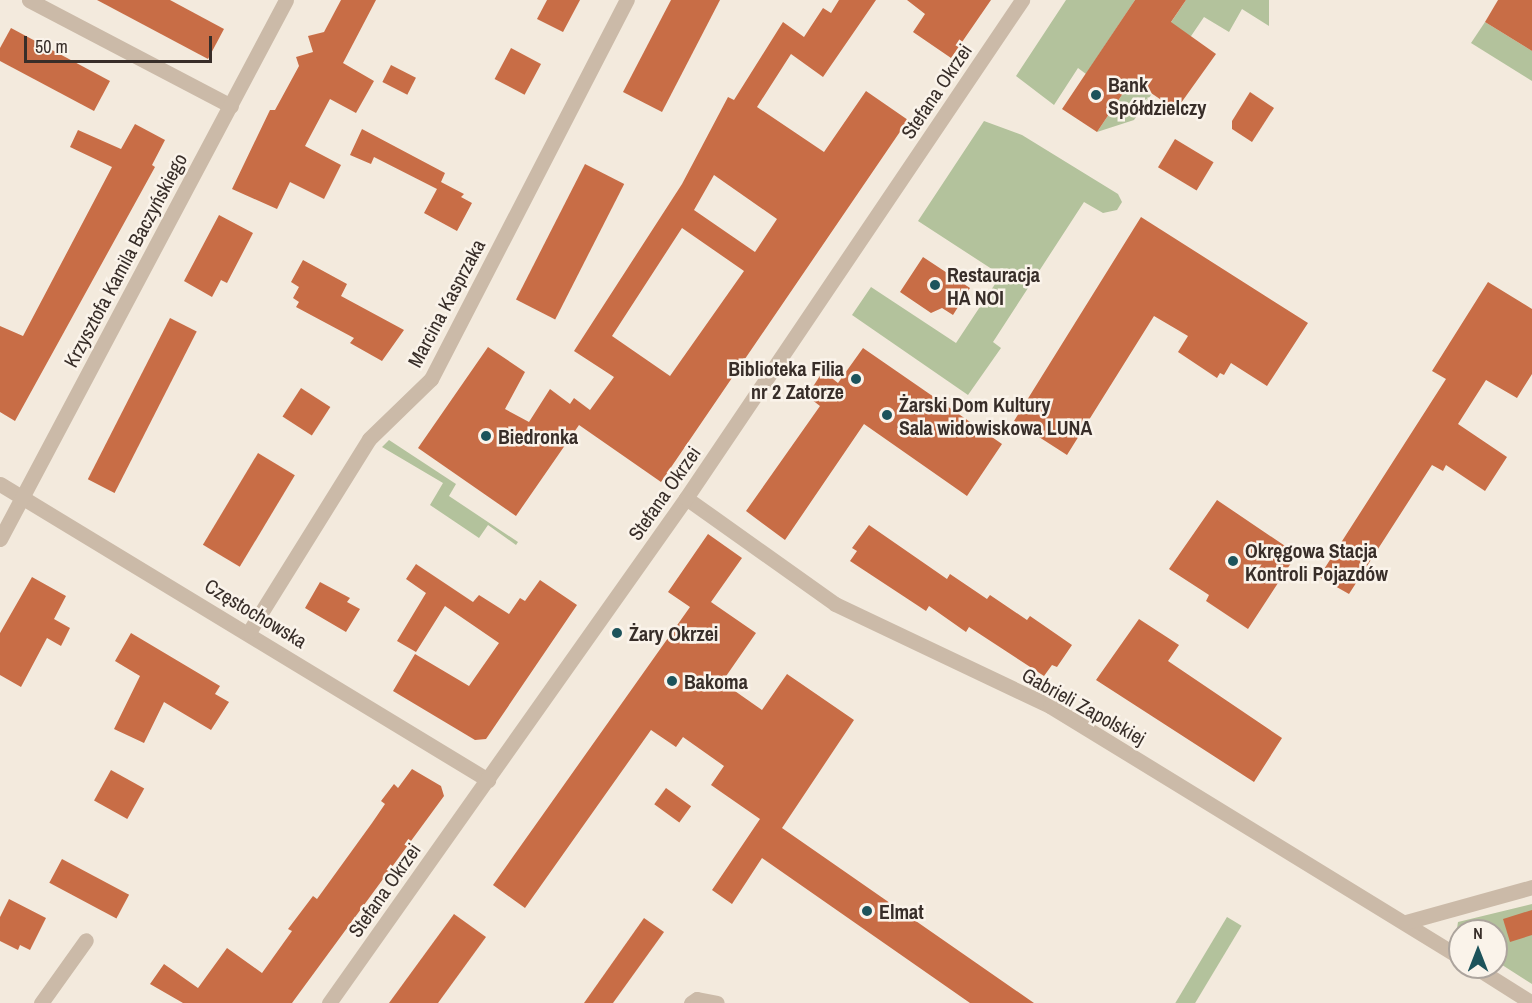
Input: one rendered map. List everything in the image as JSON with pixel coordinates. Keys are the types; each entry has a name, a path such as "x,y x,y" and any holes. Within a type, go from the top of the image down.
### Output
{"street":[{"path":"29,0 231,106"},
{"name":"Krzysztofa Kamila Baczyńskiego","path":"0,539 286,0"},
{"name":"Marcina Kasprzaka","path":"249,632 369,439 431,379 627,0"},
{"name":"Stefana Okrzei","path":"329,1003 686,498 1022,0"},
{"name":"Częstochowska","path":"0,484 249,632 488,780"},
{"name":"Gabrieli Zapolskiej","path":"686,498 835,604 1050,706 1448,949"},
{"path":"1406,922 1532,887"},
{"path":"41,1003 86,940"},
{"path":"1494,979 1532,1003"},
{"path":"691,1003 704,999 717,1003"}],"green space":[{"path":"1066,0 1135,0 1086,74 1078,68 1054,105 1016,76"},
{"path":"1186,0 1269,0 1269,26 1242,9 1229,32 1204,17 1134,120 1097,132"},
{"path":"1485,22 1532,51 1532,81 1471,43"},
{"path":"984,121 1022,135 1118,194 1122,202 1117,210 1103,213 1084,202 993,342 1001,348 968,395 852,315 871,287 956,343 1001,275 918,221"},
{"path":"389,440 456,484 449,496 518,542 516,545 488,525 479,538 430,505 443,483 382,447"},
{"path":"1532,904 1532,984 1508,969 1508,919 1470,919"},
{"path":"1227,917 1242,926 1195,1003 1175,1003"}],"building":[{"path":"97,0 170,0 224,29 208,59"},
{"path":"341,0 376,0 343,63 374,81 356,113 330,99 305,146 341,165 324,199 290,182 277,209 232,189 270,110 275,110 299,66 296,57 313,52 308,36 324,32"},
{"path":"547,0 580,0 563,32 537,19"},
{"path":"671,0 720,0 662,112 623,92"},
{"path":"839,0 876,0 823,77 791,54 757,107 824,152 866,91 908,120 661,482 579,425 516,516 418,448 488,347 525,372 505,409 529,422 550,389 570,404 574,398 590,410 614,377 574,351 682,184 728,97 734,100 783,22 804,37 823,8 831,13","holes":["714,175 777,219 755,252 694,210","682,228 744,271 670,376 612,336"]},
{"path":"907,0 991,0 951,58 913,32 925,14"},
{"path":"1135,0 1186,0 1171,22 1216,54 1176,110 1132,80 1097,132 1062,109"},
{"path":"1498,0 1532,0 1532,51 1485,22"},
{"path":"11,28 110,81 94,111 0,61 0,48"},
{"path":"511,48 541,64 525,95 495,79"},
{"path":"391,65 416,78 407,95 382,82"},
{"path":"1250,92 1274,108 1252,142 1232,129 1232,121"},
{"path":"135,124 165,140 152,165 155,167 15,421 0,412 0,326 23,336 112,167 70,147 78,130 121,149"},
{"path":"362,129 445,173 441,182 464,194 461,197 472,203 457,231 424,213 437,189 374,157 371,164 350,155"},
{"path":"1175,139 1214,162 1197,190 1158,167"},
{"path":"585,164 624,184 555,319 516,299"},
{"path":"219,215 253,233 227,283 221,280 212,297 184,281"},
{"path":"1141,217 1308,323 1267,386 1231,363 1224,375 1220,373 1217,378 1178,352 1188,336 1154,316 1067,455 1014,421"},
{"path":"923,257 970,288 953,315 942,308 931,313 900,292"},
{"path":"303,260 347,284 341,296 404,330 382,361 350,343 354,338 296,307 299,302 293,298 299,287 291,282"},
{"path":"1488,282 1532,309 1532,374 1517,398 1486,380 1458,424 1507,457 1485,491 1446,465 1443,471 1432,465 1349,594 1319,577 1446,379 1432,371"},
{"path":"170,318 197,332 115,493 88,479"},
{"name":"Żarski Dom Kultury Sala widowiskowa LUNA","path":"863,348 1002,444 967,496 864,424 785,540 746,511 820,406 807,396 823,371 838,383"},
{"path":"301,388 330,407 312,436 282,417"},
{"path":"258,453 295,475 240,567 203,545"},
{"name":"Okręgowa Stacja Kontroli Pojazdów","path":"1217,500 1297,554 1248,629 1206,601 1209,595 1169,569"},
{"path":"869,525 947,579 950,574 987,599 990,595 1027,620 1030,616 1072,645 1057,667 1052,665 1044,676 969,627 966,632 929,606 926,611 850,561 857,551 852,548"},
{"path":"708,534 742,558 711,602 756,633 722,682 762,710 787,674 854,720 782,828 1034,1003 970,1003 762,858 732,904 712,890 760,819 711,785 724,766 683,737 676,747 651,730 525,908 493,885 690,607 668,592"},
{"path":"416,564 473,602 479,595 509,614 520,598 525,601 540,580 577,605 486,739 475,740 393,691 415,654 469,686 499,643 445,606 416,652 397,641 426,593 406,579"},
{"path":"32,577 66,596 54,619 70,628 61,646 47,638 21,687 0,675 0,633"},
{"path":"320,582 350,598 347,602 360,609 346,632 305,608"},
{"path":"1139,619 1179,645 1168,661 1282,738 1254,782 1096,680"},
{"path":"131,633 220,686 215,694 229,702 211,730 164,702 144,743 114,729 140,676 115,661"},
{"path":"412,769 441,786 444,796 292,1003 183,1003 150,984 164,964 198,988 227,948 262,973 292,931 288,929 313,896 317,899 372,823 385,804 381,801 394,784 398,788"},
{"path":"111,770 144,788 127,819 94,801"},
{"path":"666,788 691,806 679,822 654,804"},
{"path":"62,859 129,895 116,919 49,883"},
{"path":"9,899 46,918 30,950 20,945 18,950 0,941 0,917"},
{"path":"1532,910 1532,935 1510,942 1508,919 1503,919"},
{"path":"454,914 486,937 438,1003 389,1003"},
{"path":"644,918 664,932 613,1003 584,1003"}],"place":[{"name":"Bank Spółdzielczy","path":"1096,95"},
{"name":"Restauracja HA NOI","path":"935,285"},
{"name":"Biblioteka Filia nr 2 Zatorze","path":"856,379"},
{"name":"Żarski Dom Kultury Sala widowiskowa LUNA","path":"887,415"},
{"name":"Biedronka","path":"486,436"},
{"name":"Okręgowa Stacja Kontroli Pojazdów","path":"1233,561"},
{"name":"Żary Okrzei","path":"617,633"},
{"name":"Bakoma","path":"672,681"},
{"name":"Elmat","path":"867,911"}]}
